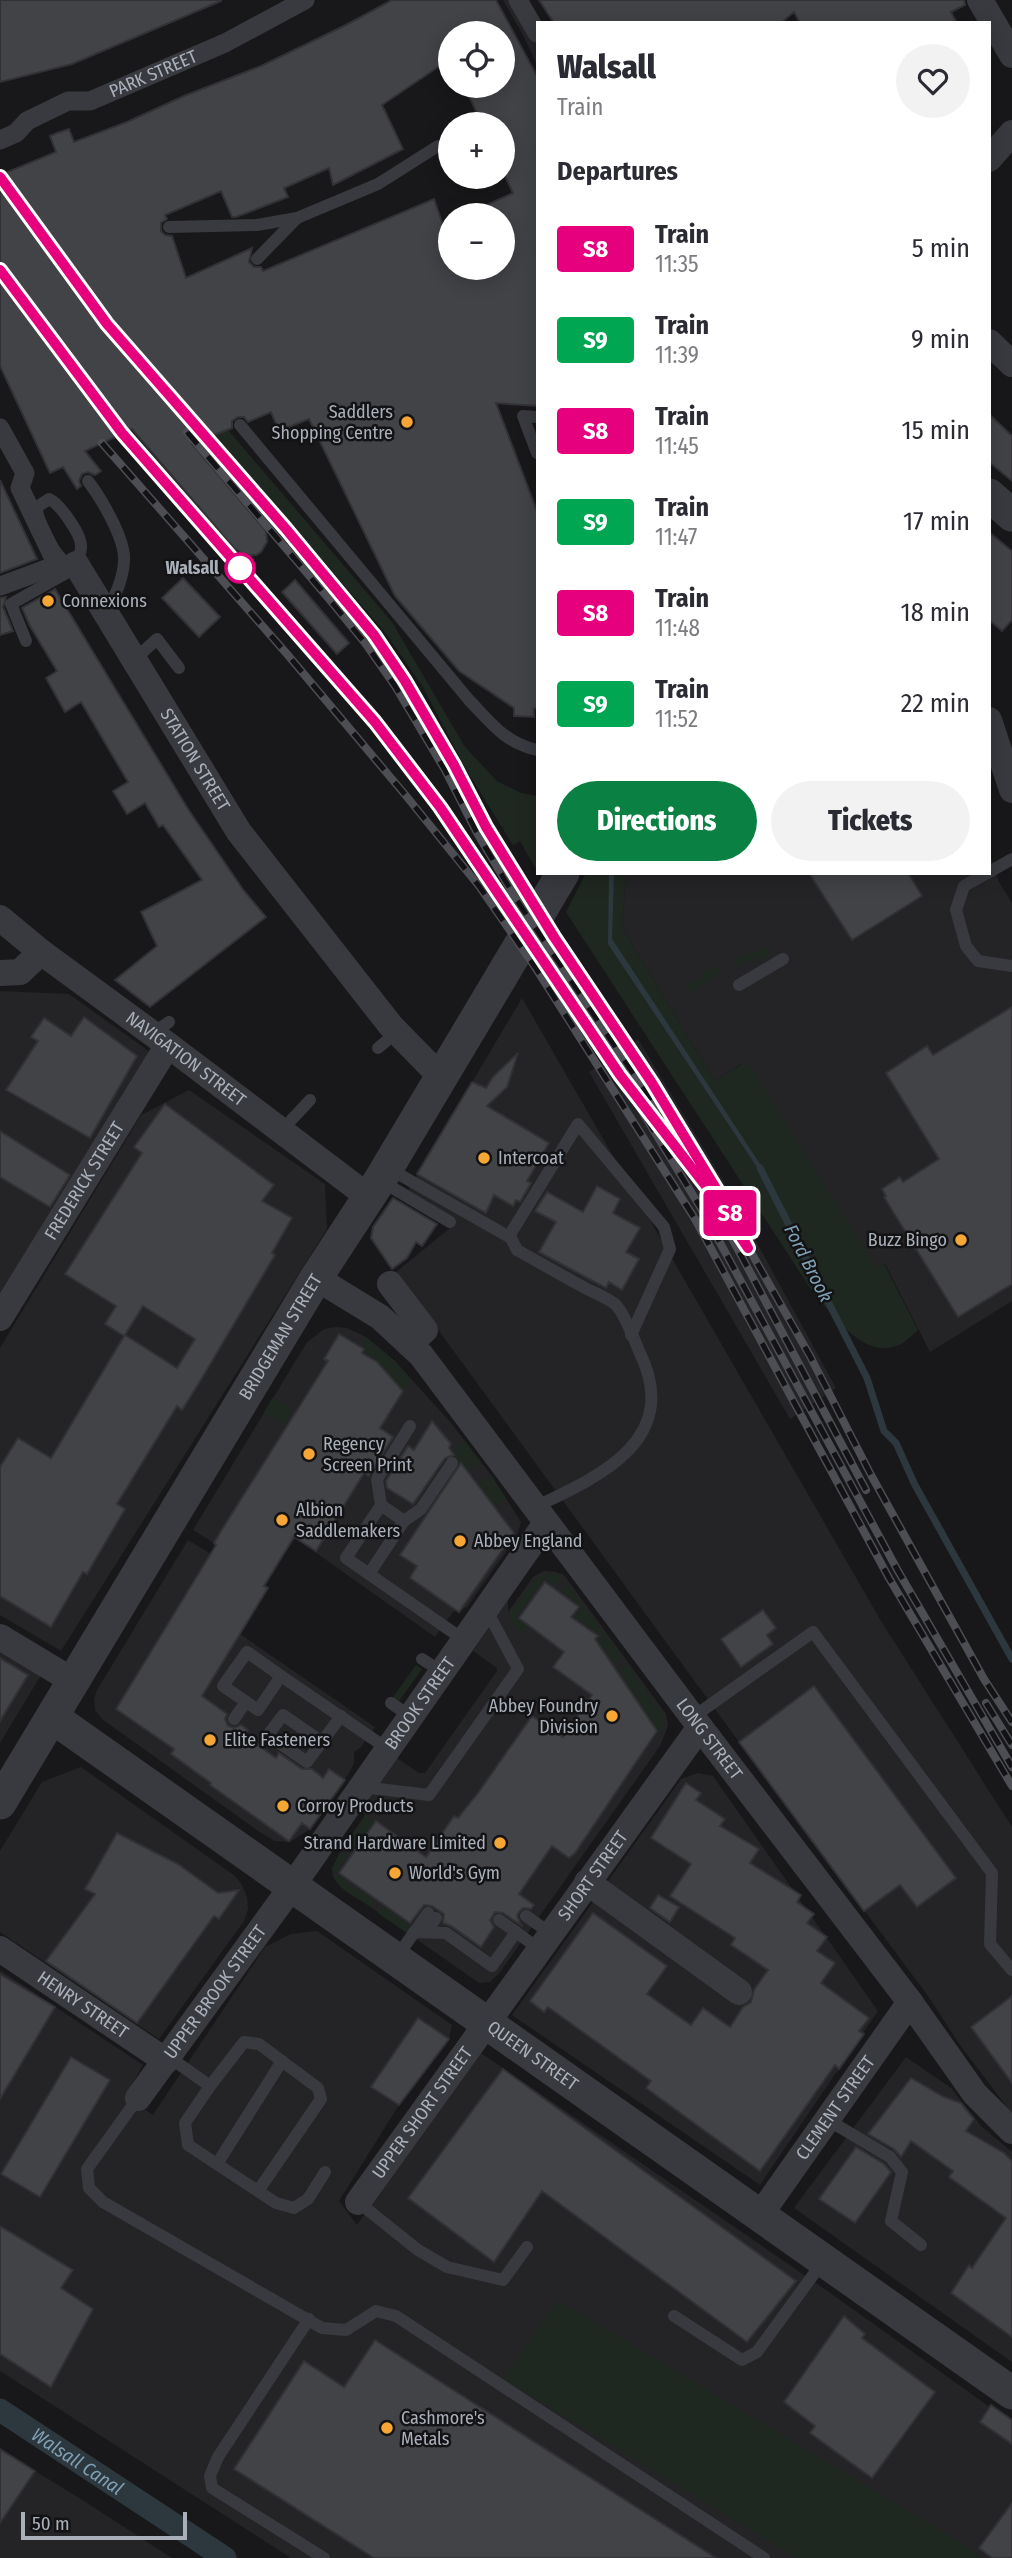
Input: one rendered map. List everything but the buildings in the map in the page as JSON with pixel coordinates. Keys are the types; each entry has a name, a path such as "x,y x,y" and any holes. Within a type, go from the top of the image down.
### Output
{"street":[{"name":"PARK STREET","path":"0,140 16,133 27,121 68,101 90,101 225,43 305,0"},
{"path":"518,0 536,31"},
{"path":"980,0 1012,55"},
{"path":"991,157 1012,133"},
{"path":"991,344 1012,364"},
{"name":"STATION STREET","path":"0,428 25,472 20,488 70,565 106,613 239,832 387,1040 441,1077"},
{"path":"0,586 70,565"},
{"path":"991,726 1012,790"},
{"name":"BRIDGEMAN STREET","path":"0,1803 316,1278 379,1182 562,875"},
{"name":"NAVIGATION STREET","path":"0,918 41,952 163,1033 281,1131 379,1182"},
{"path":"0,973 20,972 41,952"},
{"name":"FREDERICK STREET","path":"0,1318 163,1033"},
{"name":"LONG STREET","path":"316,1278 380,1317 421,1355 910,2002 975,2094 1012,2131"},
{"path":"390,1284 425,1330 409,1344"},
{"name":"BROOK STREET","path":"293,1885 388,1749 401,1710 432,1666 464,1640 486,1609 541,1515"},
{"path":"0,1637 73,1681"},
{"name":"QUEEN STREET","path":"52,1717 293,1885 426,1930 486,2023 1012,2393"},
{"name":"SHORT STREET","path":"486,2023 587,1882 696,1722"},
{"path":"587,1882 739,1992"},
{"name":"UPPER BROOK STREET","path":"138,2098 293,1885"},
{"name":"HENRY STREET","path":"0,1949 167,2059"},
{"name":"CLEMENT STREET","path":"760,2215 910,2002"},
{"name":"UPPER SHORT STREET","path":"358,2202 486,2023"}],"lane":[{"path":"169,227 257,225 297,218 378,184 438,146"},
{"path":"257,259 297,218"},
{"path":"536,417 523,416 536,450"},
{"path":"240,425 469,700 503,736 536,750"},
{"path":"88,481 110,514 125,558 119,588 106,613"},
{"path":"26,640 11,604 70,565 82,550 80,540 58,503 49,499 37,507 36,516 59,554 70,565"},
{"path":"134,660 157,639 179,668"},
{"path":"991,871 1012,859"},
{"path":"984,875 964,886 957,910 966,946 978,961 1012,966"},
{"path":"739,985 783,959"},
{"path":"281,1131 310,1100"},
{"path":"509,1237 578,1124 664,1227 670,1249 631,1335"},
{"path":"379,1182 450,1222"},
{"path":"379,1182 509,1237 517,1250 616,1305 631,1335 652,1382 648,1422 635,1445 611,1467 541,1515"},
{"path":"410,1426 377,1479 381,1505 346,1558 464,1640"},
{"path":"369,1574 404,1521 421,1508 452,1463"},
{"path":"381,1505 404,1521"},
{"path":"361,1787 429,1795 518,1669 486,1609"},
{"path":"696,1722 813,1632 992,1872 990,1944 1012,1970"},
{"path":"281,1676 257,1710 223,1686 247,1652 388,1749"},
{"path":"234,1719 246,1702"},
{"path":"322,1742 341,1716"},
{"path":"526,1916 544,1941"},
{"path":"499,1920 516,1932 544,1941"},
{"path":"426,1930 446,1933 492,1966 516,1932"},
{"path":"258,2191 321,2099 318,2088 259,2043 244,2042 185,2123 188,2145 276,2203 294,2208 308,2199 326,2172"},
{"path":"167,2059 210,2086"},
{"path":"217,2164 282,2061"},
{"path":"138,2098 87,2169 89,2188 103,2202 322,2328 345,2330 376,2311 396,2316 764,2558"},
{"path":"828,2120 890,2157 902,2172 891,2221 921,2245"},
{"path":"358,2202 408,2243 447,2267 503,2280 527,2246"},
{"path":"674,2316 742,2360 757,2352 824,2260"},
{"path":"309,2319 218,2457 210,2476 212,2488 324,2558"}],"shaded area":[{"path":"503,0 524,0 536,22 536,63"},
{"path":"205,424 221,432 228,430 392,622 465,747 497,781 521,793 536,796 536,869 520,841 513,845 466,769 423,687 387,635"},
{"path":"991,857 999,882 1012,903 1012,1301 930,1352 885,1264 877,1268 741,1064 715,1081 622,927 626,875 991,875"},
{"path":"585,875 626,875 622,927 715,1081 742,1064 750,1065 877,1268 884,1264 918,1330 903,1343 887,1348 861,1341 837,1321 810,1288 566,912"},
{"path":"609,875 614,875 612,939 766,1173 763,1176 608,944"},
{"path":"769,947 771,953 757,963 753,958 738,968 735,958"},
{"path":"719,966 721,972 692,993 687,984 704,978 702,972"},
{"path":"0,991 69,994 150,1052 0,1297"},
{"path":"522,998 881,1621 1012,1827 1012,2114 396,1272 449,1229 456,1220 408,1190"},
{"path":"638,1039 721,1177 836,1388 790,1419 589,1072"},
{"path":"189,1090 325,1184 327,1229 61,1651 0,1615 0,1348 141,1115"},
{"path":"347,1328 364,1336 395,1361 451,1423 491,1475 521,1522 517,1536 467,1607 453,1612 435,1637 295,1538 269,1577 193,1530 307,1342 324,1329"},
{"path":"366,1337 395,1361 413,1382 402,1393 403,1389 378,1361 363,1351 365,1346 362,1344"},
{"path":"273,1397 293,1409 284,1424 264,1412"},
{"path":"465,1441 480,1461 467,1472 449,1455"},
{"path":"491,1475 506,1498 495,1507 477,1485"},
{"path":"188,1540 267,1588 240,1634 375,1727 361,1747 354,1752 354,1763 349,1773 310,1829 290,1842 275,1841 261,1833 102,1719 95,1710 97,1690"},
{"path":"544,1571 564,1575 666,1714 668,1726 660,1746 500,1972 490,1982 479,1983 339,1885 333,1877 332,1868 365,1815 360,1811 397,1758 419,1773 425,1773 497,1671 497,1668 473,1651 508,1600 508,1612 533,1577"},
{"path":"547,1573 562,1576 555,1586 544,1579 517,1616 528,1625 520,1636 509,1615 535,1579"},
{"path":"568,1584 622,1657 614,1664 604,1648 601,1651 593,1646 601,1635 574,1617 581,1606 563,1592"},
{"path":"0,1650 41,1675 0,1743"},
{"path":"627,1664 665,1718 661,1736 619,1671"},
{"path":"416,1665 422,1669 399,1701 393,1697"},
{"path":"81,1767 235,1876 247,1897 248,1909 244,1921 159,2039 0,1932 0,1851 42,1782"},
{"path":"698,1773 713,1776 878,2011 760,2185 512,2015 681,1779"},
{"path":"366,1815 375,1822 353,1854 343,1847"},
{"path":"341,1851 348,1856 336,1873 375,1901 371,1907 345,1891 335,1879 333,1871"},
{"path":"383,1906 412,1927 408,1934 378,1913"},
{"path":"317,1931 452,2025 449,2039 399,2105 339,2201 357,2225 478,2051 829,2292 1012,2423 1012,2558 291,2558 0,2371 0,1970 143,2065 125,2096 153,2115 265,1947 291,1934"},
{"path":"906,2057 951,2088 982,2127 1012,2152 1012,2362 794,2208"},
{"path":"558,2300 965,2545 980,2558 797,2558 503,2379"},
{"path":"0,2449 87,2503 172,2558 0,2558"}],"waterway":[{"name":"Ford Brook","path":"760,1168 867,1378 884,1431 896,1443 915,1485 1012,1659"},
{"name":"Walsall Canal","path":"0,2410 225,2558"}],"railway":[{"path":"199,430 374,635 405,681 523,888 665,1104"},
{"path":"187,432 334,605 395,686 516,899 661,1115 726,1227 866,1490"},
{"path":"122,433 375,722 440,807 620,1075 705,1215 898,1571 1012,1767"},
{"path":"102,443 287,654 407,797 479,886 535,967 695,1219 889,1578 1012,1786"},
{"path":"694,1152 810,1356 871,1475 984,1679 1012,1722"},
{"path":"986,1703 1012,1745"}],"train":[{"name":"S8","path":"0,177 107,324 286,529 374,635 405,681 523,888 652,1083 720,1195 748,1248 688,1161 620,1075 440,807 375,722 122,433 0,270"}],"place":[{"name":"Saddlers Shopping Centre","path":"407,422"},
{"name":"Walsall","path":"240,568"},
{"name":"Connexions","path":"48,601"},
{"name":"Intercoat","path":"484,1158"},
{"name":"Buzz Bingo","path":"961,1240"},
{"name":"Regency Screen Print","path":"309,1454"},
{"name":"Albion Saddlemakers","path":"282,1520"},
{"name":"Abbey England","path":"460,1541"},
{"name":"Abbey Foundry Division","path":"612,1716"},
{"name":"Elite Fasteners","path":"210,1740"},
{"name":"Corroy Products","path":"283,1806"},
{"name":"Strand Hardware Limited","path":"500,1843"},
{"name":"World's Gym","path":"395,1873"},
{"name":"Cashmore's Metals","path":"387,2428"}]}
